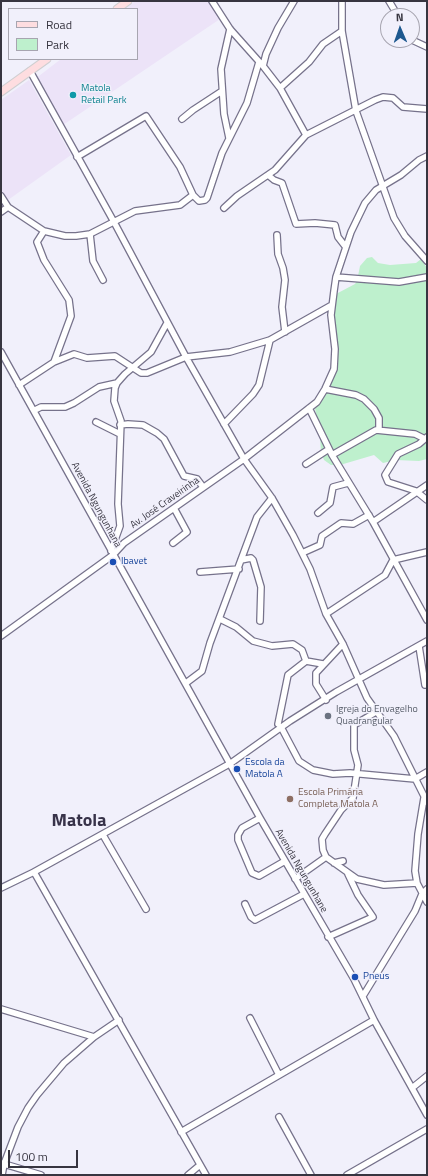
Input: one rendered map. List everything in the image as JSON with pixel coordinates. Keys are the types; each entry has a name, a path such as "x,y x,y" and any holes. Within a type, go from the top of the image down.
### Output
{"main road":[{"path":"118,8 128,1"},
{"path":"1,92 46,60"}],"street":[{"path":"212,1 230,29 280,88 306,135"},
{"path":"77,157 146,116 180,167 193,195 199,201 208,198 219,161 247,103 261,64 278,28 294,1"},
{"path":"342,1 342,31 356,111 382,185 397,222 405,236 427,261"},
{"path":"229,139 222,92 221,69 230,29"},
{"path":"280,88 309,62 323,44 342,31"},
{"path":"30,71 114,222 186,357 244,458 272,498 310,569 326,614 344,644 376,712 394,736 426,800 416,849 415,871 417,883 427,902"},
{"path":"182,119 193,110 222,92"},
{"path":"224,208 237,196 268,175 306,135 383,97 393,98 403,107 427,109"},
{"name":"Av. José Craveirinha","path":"1,636 124,543 244,458 317,402 326,389 334,369 335,356 331,324 332,305 336,277 345,246 365,203 382,185 401,175 419,160 427,156"},
{"path":"268,175 274,180 282,183 296,224 326,223 335,225 338,237 345,246"},
{"path":"1,196 8,207 44,231 65,236 90,234 135,211 174,207 180,205 193,195"},
{"path":"1,212 8,207"},
{"path":"44,231 37,242 44,260 70,304 71,316 54,362"},
{"path":"90,234 93,261 103,280"},
{"path":"277,235 278,254 284,268 285,280 282,307 285,332"},
{"path":"336,277 399,282 427,277"},
{"path":"19,385 54,362 74,354 87,358 111,356 120,358 141,373 147,373 186,357 230,352 270,340 332,305"},
{"path":"112,553 120,526 118,504 120,416 113,395 117,383 151,352 167,323"},
{"path":"224,424 249,398 259,385 270,340"},
{"name":"Avenida Ngungunhana","path":"1,352 3,359 35,410 112,553 235,771"},
{"path":"35,410 41,406 65,406 74,404 99,387 117,383"},
{"path":"326,389 356,395 364,399 374,409 380,418 379,430"},
{"path":"309,408 330,452 369,515 427,620"},
{"path":"96,422 120,434"},
{"path":"120,425 143,425 157,433 164,439 184,476 197,479 203,487"},
{"path":"306,464 372,431 379,430 415,434 426,438"},
{"path":"426,438 415,446 398,454 386,475 388,482 416,491 427,500"},
{"path":"318,513 330,503 333,487 348,483"},
{"path":"373,522 416,491 427,485"},
{"path":"186,683 202,671 210,643 257,516 272,498"},
{"path":"173,543 187,532 174,508"},
{"path":"302,554 320,545 322,536 341,523 353,524 369,515"},
{"path":"326,614 385,575 393,560 427,552"},
{"path":"241,560 251,558 253,560 261,587 260,621"},
{"path":"200,572 238,569"},
{"path":"220,619 236,627 253,641 263,645 272,646 293,644 299,647 306,661"},
{"path":"1,888 103,835 231,763 279,725 326,700 427,641"},
{"path":"326,700 316,684 316,673 323,664 344,644"},
{"path":"419,646 425,685"},
{"path":"323,664 306,661 288,676 279,725 294,754 306,767 320,772 415,779 427,772"},
{"path":"376,712 354,725 354,750 358,762 353,798 341,810 322,839 326,857 348,874 362,880 384,885 417,883"},
{"name":"Avenida Ngungunhane","path":"235,771 328,937 354,979 374,1020 427,1115"},
{"path":"260,818 242,828 238,835 238,840 252,873 259,876 285,861"},
{"path":"103,835 146,909"},
{"path":"295,879 326,857"},
{"path":"334,863 344,861"},
{"path":"34,872 206,1175"},
{"path":"328,937 373,917 358,895 348,874"},
{"path":"363,996 415,911 422,894 427,889"},
{"path":"245,904 251,917 255,920 304,894"},
{"path":"1,1009 94,1037"},
{"path":"250,1018 279,1075"},
{"path":"2,1175 3,1163 28,1108 37,1095 64,1063 94,1037 119,1020"},
{"path":"181,1132 374,1020"},
{"path":"412,1088 427,1076"},
{"path":"279,1117 311,1175"},
{"path":"348,1175 427,1129"},
{"path":"3,1163 41,1175"},
{"path":"188,1175 200,1165"}],"shaded area":[{"path":"135,1 208,1 220,19 63,125 35,79 60,60 138,60 138,8 126,8"},
{"path":"29,80 71,155 1,205 1,100"}],"green space":[{"path":"372,257 378,263 390,265 416,263 421,259 427,268 427,459 419,461 396,460 383,463 374,455 340,465 331,465 324,460 321,452 315,408 323,398 331,382 335,364 332,310 336,294 355,284 360,266 367,258"}],"place":[{"name":"Matola Retail Park","path":"73,95"},
{"name":"Ibavet","path":"113,562"},
{"name":"Igreja do Envagelho Quadrangular","path":"328,716"},
{"name":"Escola da Matola A","path":"237,769"},
{"name":"Escola Primária Completa Matola A","path":"290,799"},
{"name":"Pneus","path":"355,977"}],"district":[{"name":"Matola","path":"79,822"}]}
